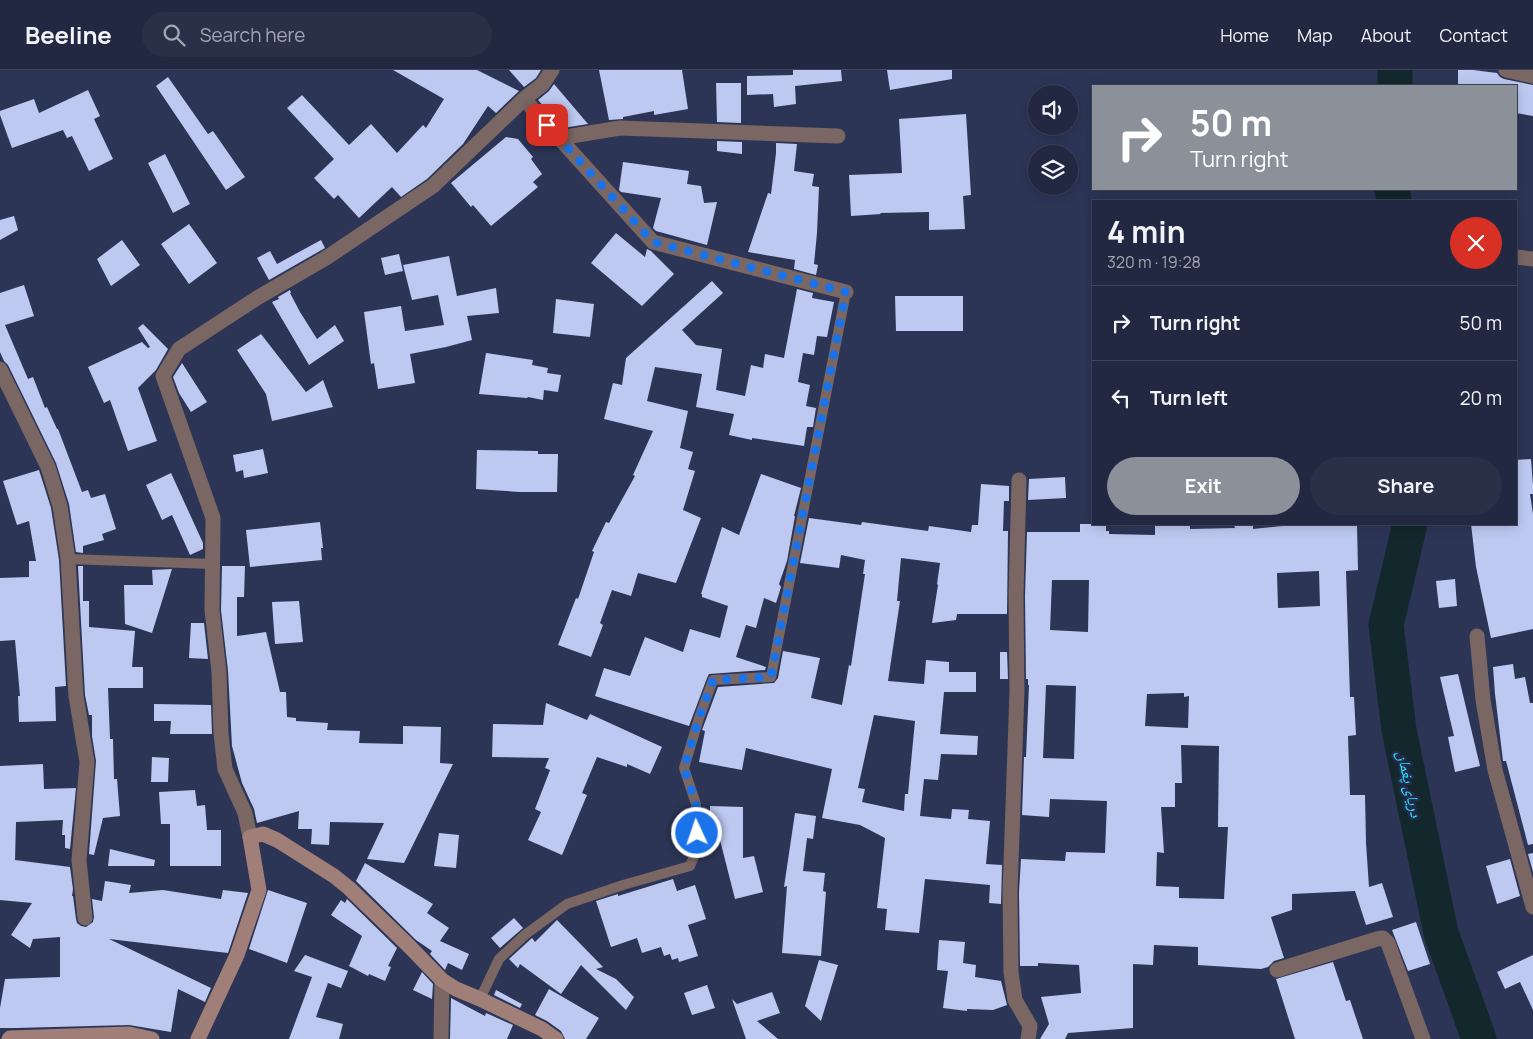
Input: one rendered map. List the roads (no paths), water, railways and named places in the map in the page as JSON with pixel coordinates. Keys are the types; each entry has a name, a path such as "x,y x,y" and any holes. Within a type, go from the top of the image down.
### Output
{"street":[{"path":"198,1039 237,954 258,890 245,813 225,769 220,734 219,672 212,610 213,518 163,376 179,349 257,298 326,258 434,186 524,99 543,84 552,70"},
{"path":"1506,70 1533,76"},
{"path":"524,99 653,242 846,292"},
{"path":"559,138 620,128 838,136"},
{"path":"1517,257 1533,259"},
{"path":"0,369 48,467 60,506 68,559 76,696 87,762 80,860 85,918"},
{"path":"1019,480 1016,596 1017,691 1010,892 1011,972 1014,1000 1030,1026 1028,1039"},
{"path":"1477,636 1483,700 1495,770 1533,907"},
{"path":"250,838 263,834 277,840 334,876 350,888 442,980 456,989 542,1029 556,1039"},
{"path":"1277,970 1383,938 1388,943 1423,1039"},
{"path":"441,1039 442,980"},
{"path":"8,1039 129,1034 152,1039"}],"lane":[{"path":"480,999 499,959 526,934 567,904 623,885 690,866 698,847 696,804 684,768 713,680 771,677 846,292"},
{"path":"68,559 213,564"}],"waterway":[{"name":"دریای پغمان","path":"1395,70 1395,85"},
{"name":"دریای پغمان","path":"1392,190 1394,200"},
{"name":"دریای پغمان","path":"1410,525 1386,625 1399,730 1441,933 1479,1039"}]}
